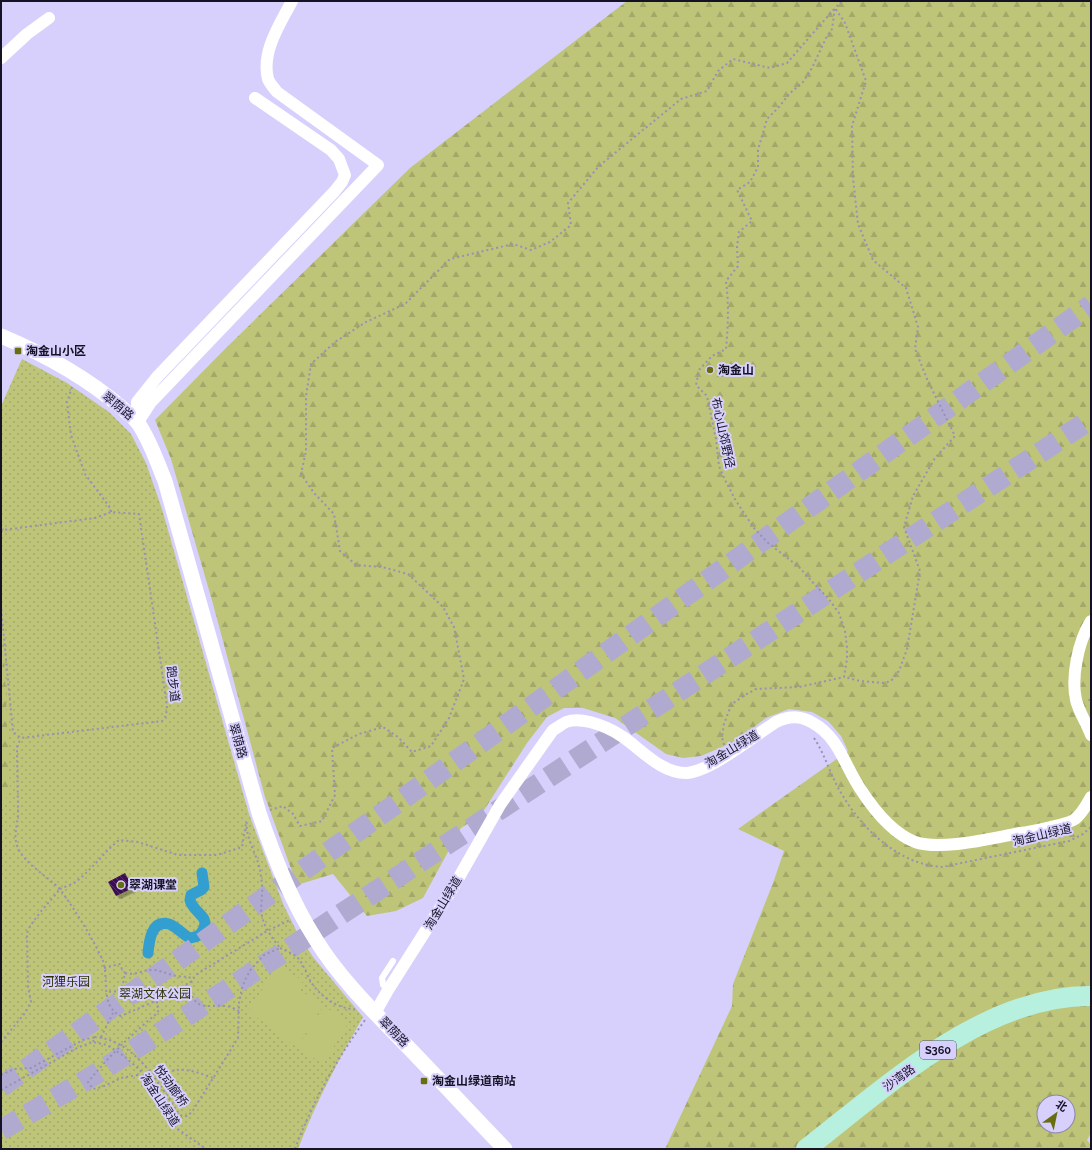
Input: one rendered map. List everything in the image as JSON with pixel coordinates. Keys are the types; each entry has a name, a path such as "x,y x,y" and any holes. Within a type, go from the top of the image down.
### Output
{"main road":[{"name":"沙湾路","path":"806,1149 890,1083 969,1030 1020,1008 1046,1000 1076,996 1091,996"}],"street":[{"path":"138,422 151,402 378,165 277,92 269,80 267,62 272,40 292,1"},
{"path":"1,58 27,34 49,18"},
{"path":"138,422 137,402 157,377 334,192 342,182 345,175 339,159 331,150 255,98"},
{"name":"翠荫路","path":"1,336 27,347 83,379 112,400 138,422 165,481 259,813 269,842 298,910 316,941 371,1015 505,1149"},
{"path":"1091,621 1083,640 1074,681 1076,701 1091,735"},
{"name":"淘金山绿道","path":"371,1015 454,886 500,805 553,730 566,722 583,720 610,729 660,765 674,772 687,773 716,761 776,722 785,718 800,717 806,719 827,733 841,753 861,790 887,823 904,837 922,843 955,844 1022,833 1062,823 1075,819 1091,797"}],"lane":[{"path":"388,990 383,985 382,978 393,961"}],"path":[{"path":"265,811 283,806 293,814 300,826 322,821 335,795 332,748 359,734 383,727 398,737 412,752 431,746 449,718 464,679 454,627 443,607 408,574 382,566 356,565 340,550 334,514 314,493 301,474 306,451 306,396 311,364 335,342 366,322 405,304 450,259 513,244 531,250 550,242 571,225 568,203 599,166 681,98 707,91 718,71 733,59 770,68 786,63 842,1"},
{"path":"725,750 722,737 724,724 732,704 744,695 756,689 799,686 844,678 884,683 891,681 899,671 907,649 920,570 904,527 913,496 935,458 955,436 927,379 915,349 918,327 906,288 873,260 858,224 853,178 852,126 866,81 845,23 835,8"},
{"name":"布心山郊野径","path":"835,8 832,29 826,38 812,68 803,82 788,94 779,107 767,119 758,150 758,167 750,182 737,190 752,221 739,232 737,246 738,266 726,281 729,323 726,349 712,356 699,370 696,384 707,396 719,466 736,501 754,528 768,542 799,567 828,598 838,613 845,631 847,648 844,678"},
{"path":"72,386 67,402 71,435 85,474 111,509 111,512"},
{"name":"跑步道","path":"2,531 95,518 111,512 139,514 167,706 166,716 162,721 21,738"},
{"path":"1,524 2,531"},
{"path":"1,607 13,732 21,738 17,748 18,818 15,831 18,849 29,862 60,889 85,926 103,961 107,1000 114,1013 121,1016 154,1002 156,1003 192,980 197,974 267,931 293,919"},
{"path":"811,736 819,746 842,796 867,827 897,852 924,864 942,867 1069,841 1083,834 1091,827"},
{"path":"1,1042 25,1013 31,1002 28,987 27,933 29,926 51,902 60,889 74,883 95,864 108,848 119,840 138,842 178,855 217,855 242,847 248,817"},
{"path":"247,821 252,849 260,870 262,916 267,931 280,948 290,952 299,959 312,982 330,1000 342,1007 350,1009 358,1007"},
{"path":"192,980 191,989 198,1004 207,1007 228,1006 240,1011 239,1003 242,988 251,969 264,955 280,948"},
{"path":"104,968 120,964 125,973 122,989 120,991 107,992"},
{"path":"125,973 140,973 152,970 178,977 189,977 192,980"},
{"path":"138,1075 121,1078 102,1087 93,1089 88,1082 125,1041 155,1015 159,1010 156,1003"},
{"name":"悦动廊桥","path":"101,1037 136,1056 150,1071 177,1111 182,1116 188,1116 192,1112 238,1038 240,1011"},
{"path":"1,1075 14,1069 31,1068 83,1040 101,1037 114,1013"},
{"path":"295,1149 327,1077 349,1042 371,1015"},
{"path":"1,1090 79,1047 93,1042 95,1037"},
{"name":"淘金山绿道","path":"93,1042 107,1045 124,1056 140,1070 156,1092 173,1124 206,1149"},
{"name":"悦动廊桥","path":"176,1101 162,1080 163,1076 169,1071 194,1071 213,1078"}],"green space":[{"path":"627,1 1091,1 1091,1133 1087,1140 1091,1145 1091,1149 665,1149 732,1006 733,984 784,851 738,829 848,751 841,736 828,721 812,712 789,709 766,718 736,741 701,756 683,758 666,754 615,718 583,708 564,708 547,717 527,743 481,815 461,828 423,898 396,911 367,916 333,874 297,885 265,797 213,604 171,459 155,420 226,348 410,168"},
{"name":"翠湖文体公园","path":"22,359 67,383 109,412 131,434 146,463 162,509 249,814 284,906 297,932 313,957 363,1017 328,1082 298,1149 1,1149 1,406"},
{"path":"1,581 10,792 1,807"},
{"path":"278,965 303,981 273,1028 248,1012"},
{"path":"298,989 323,1005 297,1047 271,1031"},
{"path":"324,1006 349,1022 323,1064 298,1048"}],"building":[{"name":"翠湖课堂","path":"125,873 133,888 116,896 108,882"}],"waterway":[{"path":"148,953 152,932 158,925 163,923 172,925 190,938 201,934 205,921 194,908 190,900 191,895 204,887 202,873"}],"tunnel":[{"path":"1,1087 1091,305"},
{"path":"1,1130 91,1077 205,1004 1091,419"}],"place":[{"name":"淘金山小区","path":"18,351"},
{"name":"淘金山","path":"710,370"},
{"name":"翠湖课堂","path":"121,885"},
{"name":"淘金山绿道南站","path":"424,1081"}],"park label":[{"name":"河狸乐园","path":"66,982"}]}
